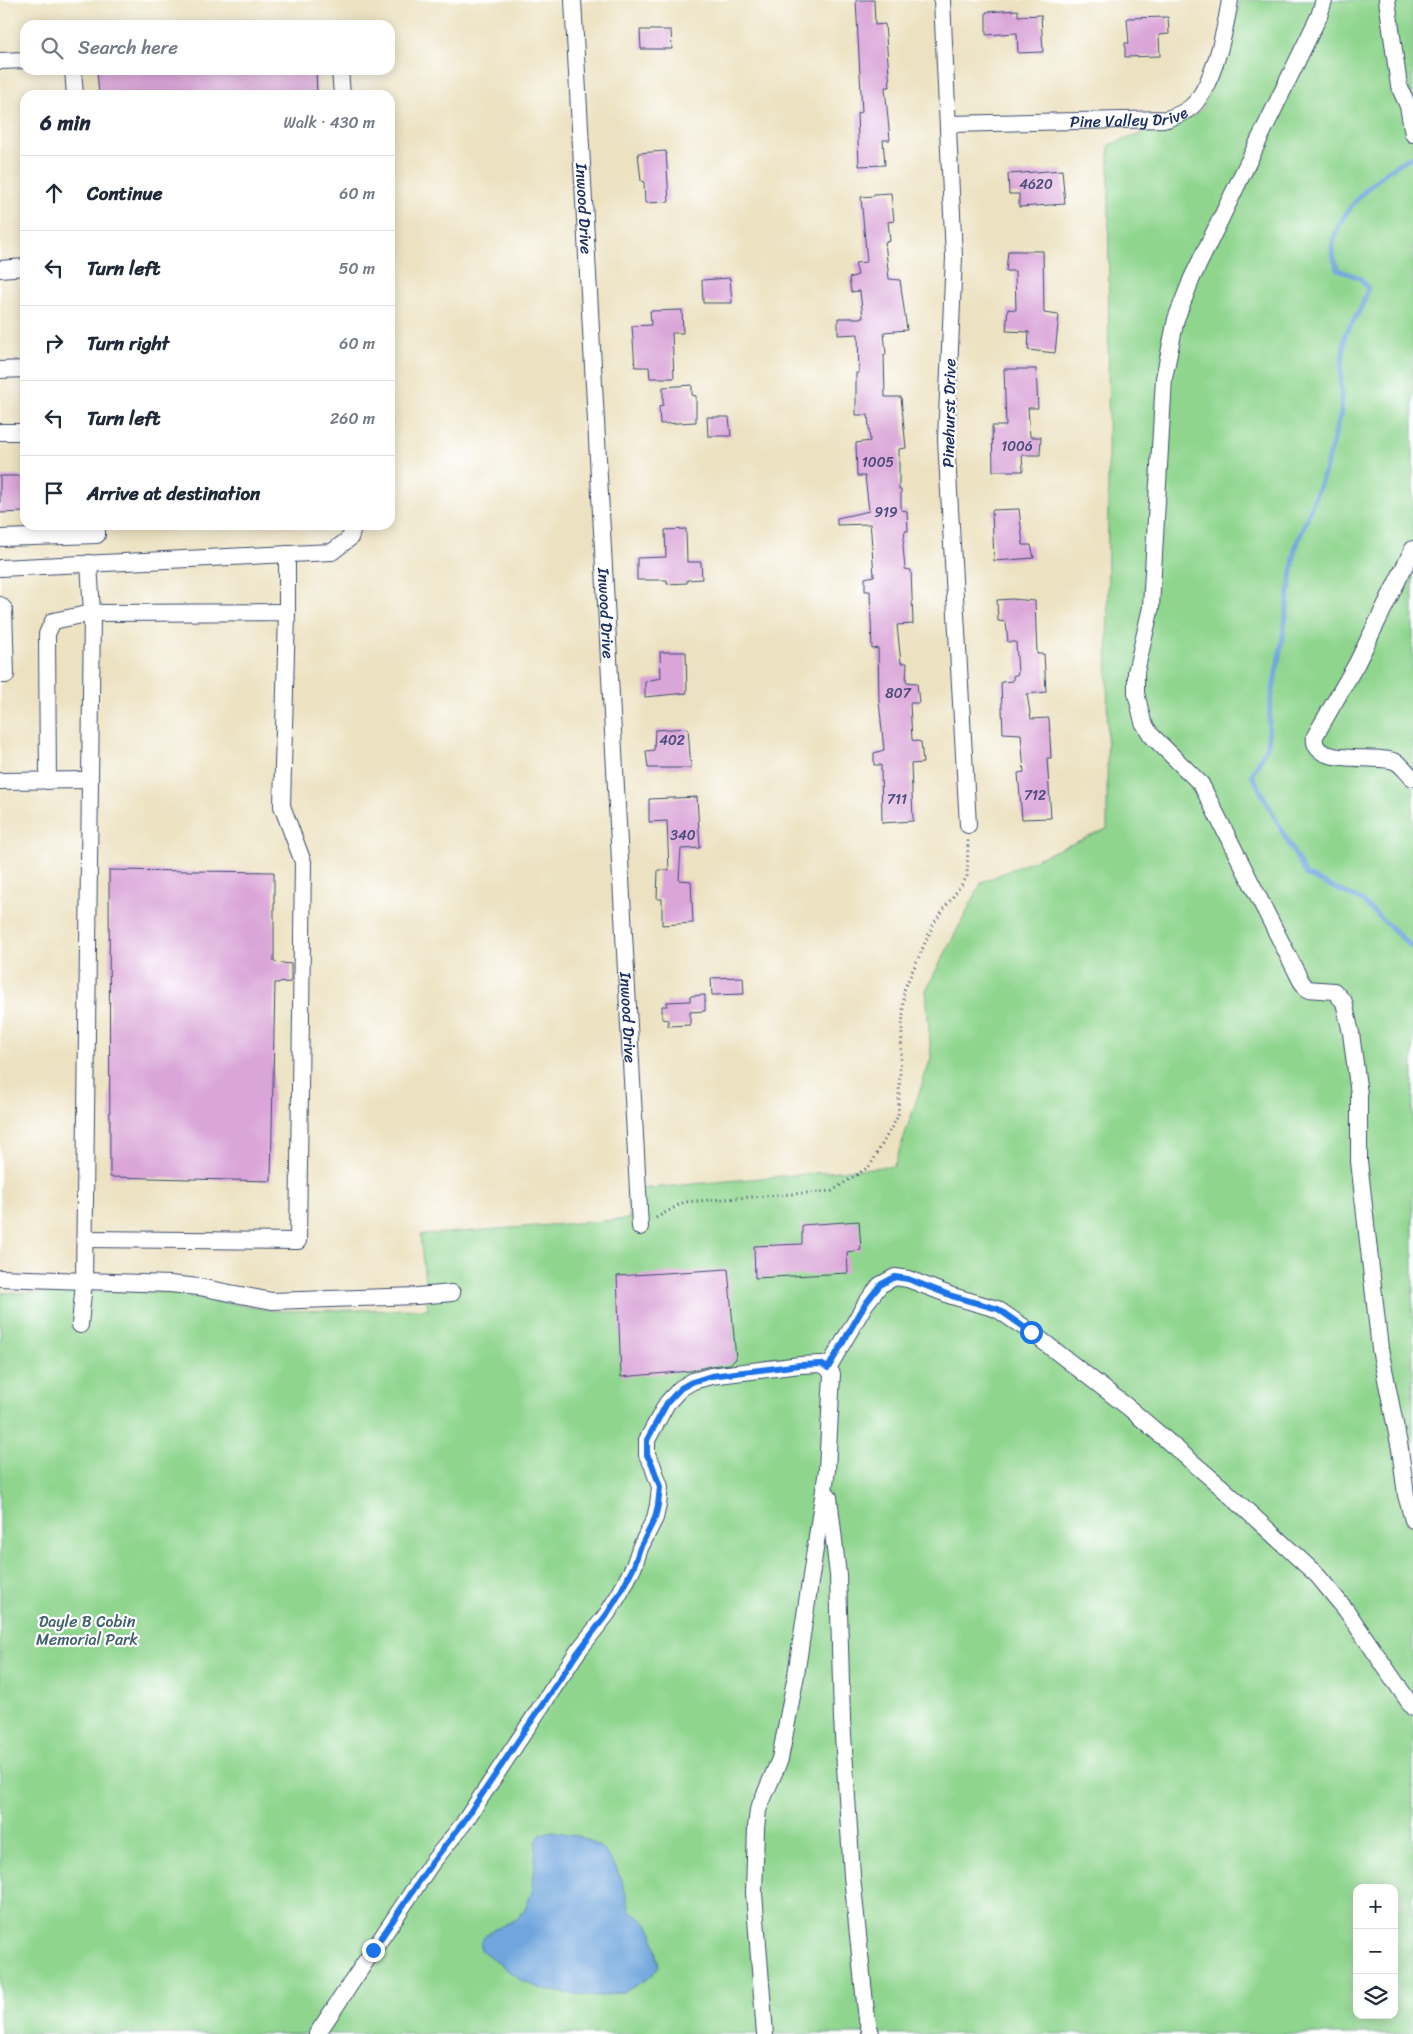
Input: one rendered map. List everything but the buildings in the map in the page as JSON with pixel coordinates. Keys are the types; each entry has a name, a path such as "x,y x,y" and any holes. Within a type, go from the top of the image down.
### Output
{"street":[{"name":"Inwood Drive","path":"573,0 640,1226"},
{"name":"Pinehurst Drive","path":"942,0 954,257 946,439 968,826"},
{"name":"Pine Valley Drive","path":"949,124 1167,119 1176,116 1195,103 1204,90 1218,54 1230,0"},
{"path":"1324,0 1315,24 1192,278 1176,320 1164,378 1151,607 1136,672 1136,693 1143,722 1151,735 1201,784 1301,981 1307,988 1334,991 1344,1002 1351,1033 1359,1094 1359,1161 1380,1349 1400,1449 1406,1495 1413,1520"},
{"path":"1387,0 1399,86 1408,106 1413,134"},
{"path":"0,61 20,60"},
{"path":"74,75 75,90"},
{"path":"340,75 342,90"},
{"path":"0,268 20,267"},
{"path":"0,370 20,369"},
{"path":"0,432 20,432"},
{"path":"0,538 97,535 96,530"},
{"path":"0,568 332,552 350,538 352,530"},
{"path":"1413,549 1357,663 1315,736 1314,741 1316,747 1334,756 1384,758 1396,762 1413,778"},
{"path":"84,1239 298,1241 303,862 282,806 287,554"},
{"path":"80,1325 84,1282 92,613 90,563"},
{"path":"0,605 4,609 6,675 0,675"},
{"path":"48,781 47,634 53,622 92,613 287,612"},
{"path":"0,781 90,780"},
{"path":"828,1368 866,1303 880,1285 895,1277 908,1279 952,1296 998,1309 1031,1332 1129,1408 1219,1485 1317,1575 1346,1610 1413,1708"},
{"path":"0,1278 170,1284 272,1302 407,1297 452,1293"},
{"path":"317,2034 431,1864 462,1824 620,1593 655,1518 660,1487 647,1455 647,1440 667,1403 681,1388 711,1376 821,1364 828,1368 832,1374 824,1489 798,1667 780,1759 758,1810 756,1828 754,1893 765,2034"},
{"path":"824,1489 829,1497 838,1575 842,1719 852,1876 867,2019 871,2034"}],"path":[{"path":"640,1226 684,1202 832,1191 870,1166 898,1116 904,990 934,923 967,877 968,826"}],"green space":[{"name":"Dayle B Cobin Memorial Park","path":"1238,0 1413,0 1413,2034 0,2034 0,1293 159,1291 276,1311 428,1309 420,1235 629,1219 627,1190 894,1166 931,1058 926,990 982,882 1107,829 1109,145 1195,115 1203,108 1239,11"}],"water":[{"path":"552,1831 587,1839 597,1845 610,1858 623,1884 630,1911 648,1924 653,1933 659,1966 649,1978 623,1992 596,1997 545,1990 522,1981 481,1950 481,1942 485,1936 493,1930 517,1919 524,1911 533,1889 536,1842 541,1834"}],"waterway":[{"path":"1413,156 1388,171 1363,193 1343,219 1332,247 1338,270 1360,278 1368,288 1362,306 1345,335 1341,370 1341,413 1325,471 1295,549 1284,630 1270,705 1268,745 1252,775 1306,875 1361,900 1413,948"}],"route":[{"path":"373,1950 620,1593 655,1518 658,1505 660,1487 647,1455 647,1440 667,1403 681,1388 711,1376 731,1373 800,1365 821,1364 828,1368 866,1303 880,1285 895,1277 908,1279 952,1296 998,1309 1031,1332"}]}
